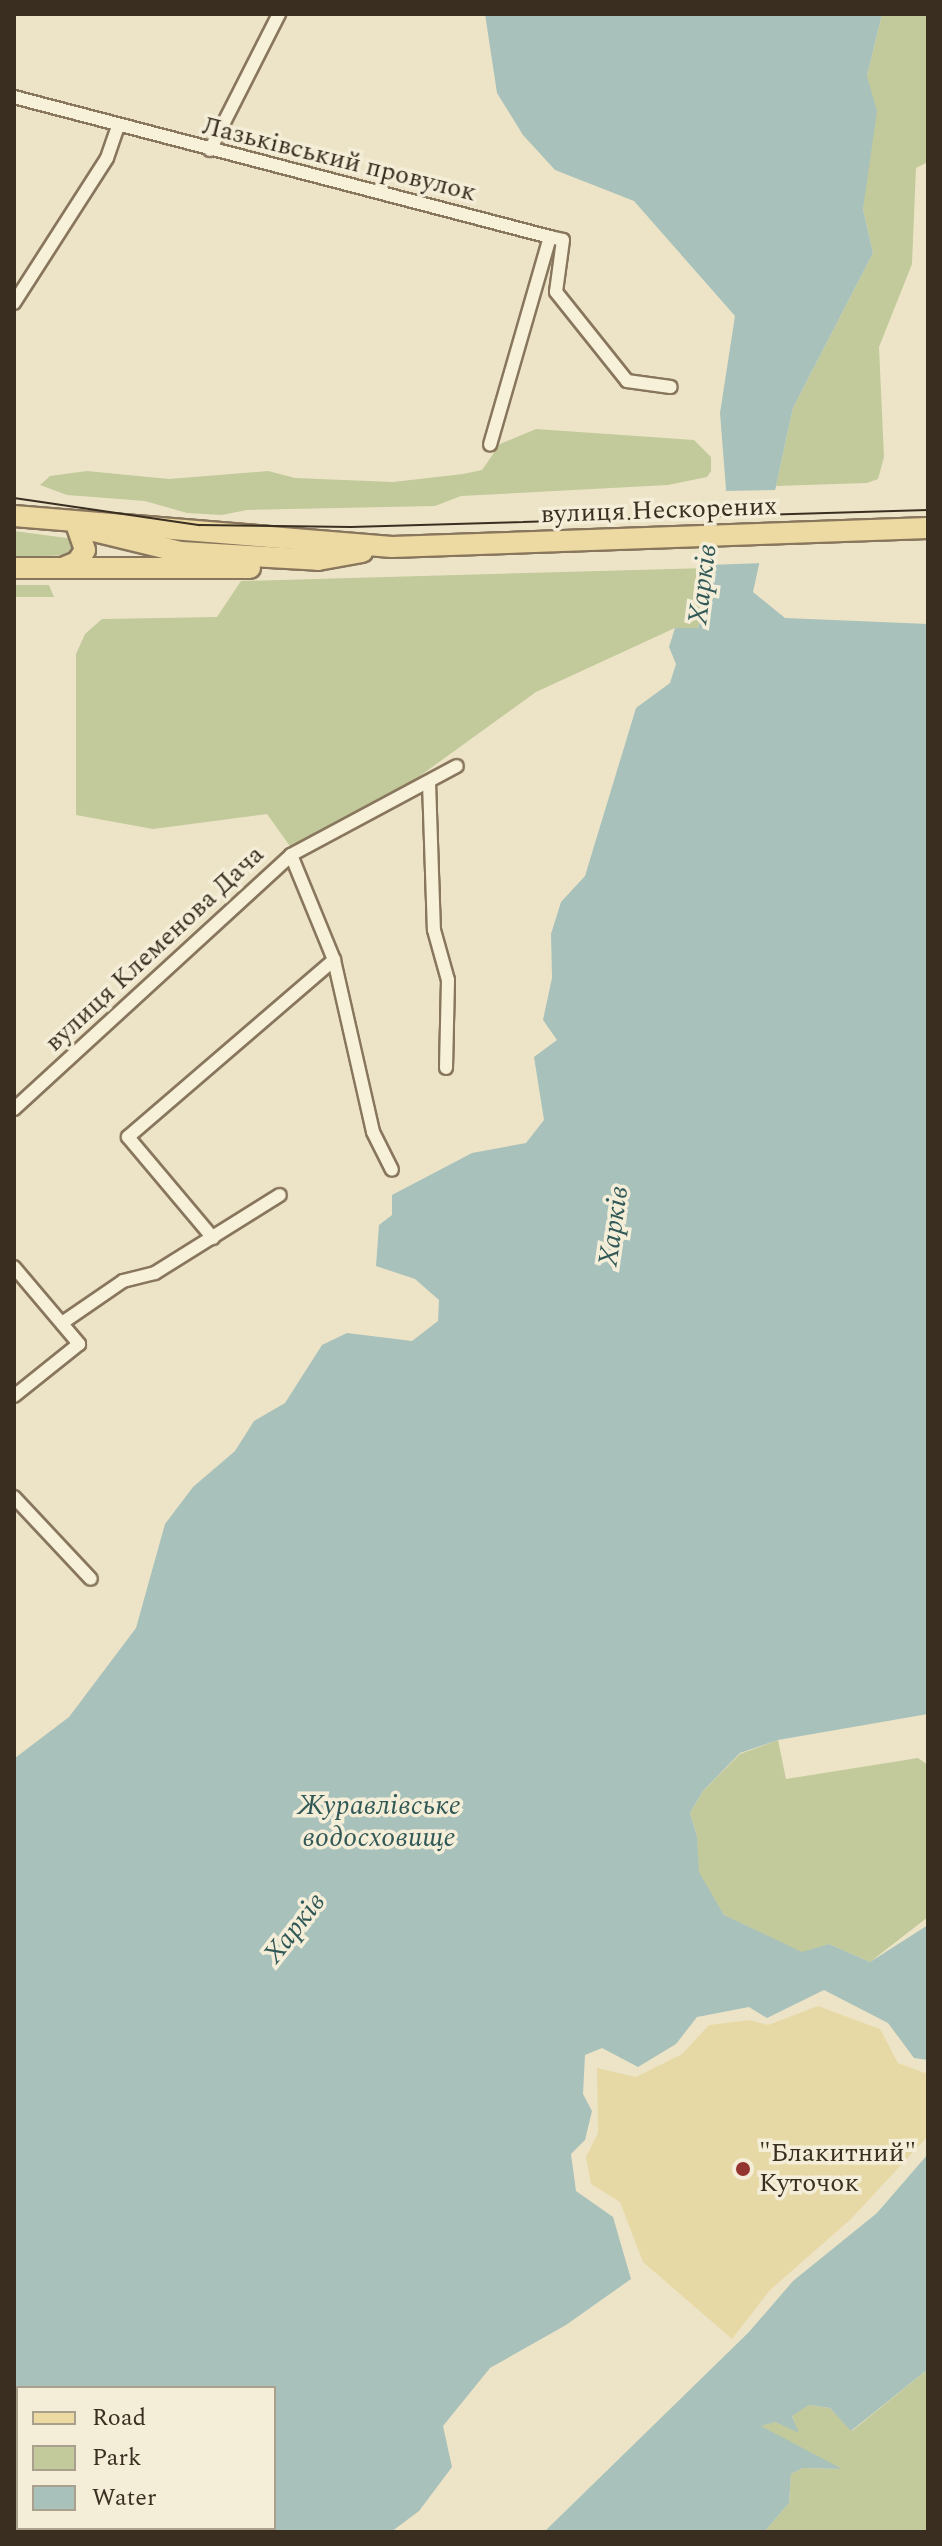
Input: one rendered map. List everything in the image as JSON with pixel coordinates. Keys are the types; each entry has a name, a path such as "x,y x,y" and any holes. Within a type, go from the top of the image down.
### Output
{"main road":[{"name":"вулиця Нескорених","path":"14,516 318,550 928,528"},
{"name":"вулиця Нескорених","path":"68,524 181,552"},
{"path":"65,567 77,562 85,550 68,524"},
{"path":"65,567 181,552 318,550"},
{"path":"14,568 253,568 318,550"}],"street":[{"path":"210,150 279,14"},
{"name":"Лазьківський провулок","path":"14,97 550,237"},
{"path":"14,303 107,158 118,126"},
{"path":"490,445 550,237 563,240 556,292 627,381 671,387"},
{"name":"вулиця Клеменова Дача","path":"14,1109 291,855 457,766"},
{"path":"429,782 434,930 448,980 446,1068"},
{"name":"вулиця Клеменова Дача","path":"291,855 334,960 373,1132 392,1170"},
{"path":"213,1238 128,1137 334,960"},
{"path":"62,1323 123,1281 155,1273 280,1195"},
{"path":"14,1267 79,1344 14,1396"},
{"path":"14,1497 91,1579"}],"green space":[{"path":"882,14 928,14 928,162 916,168 912,264 879,347 884,457 878,479 867,483 776,486 793,408 873,253 863,209 867,76"},
{"path":"536,429 694,440 711,457 711,471 707,477 668,485 461,496 435,506 247,510 222,515 187,513 145,501 67,495 40,485 50,476 87,471 169,479 268,471 295,478 393,482 482,470 500,444"},
{"path":"14,531 74,539 75,555 14,557"},
{"path":"707,568 712,571 698,628 675,628 536,692 381,804 292,849 267,814 153,829 76,815 76,654 85,634 102,619 217,617 241,581"},
{"path":"14,585 49,585 54,597 14,597"},
{"path":"778,1740 786,1779 918,1758 928,1765 928,1917 870,1962 829,1944 802,1953 724,1915 698,1872 697,1836 690,1813 703,1791 740,1754"},
{"path":"928,2369 928,2532 764,2532 789,2503 791,2474 803,2468 839,2469 760,2426 775,2422 798,2432 792,2415 809,2405 830,2408 852,2431"}],"sand":[{"name":"\"Блакитний\" Куточок","path":"818,2006 880,2029 898,2063 928,2074 928,2136 851,2219 770,2290 732,2339 643,2262 620,2202 591,2184 586,2157 598,2133 597,2068 636,2077 682,2054 709,2025 750,2020 768,2025"}],"water":[{"name":"Журавлівське водосховище","path":"485,14 882,14 867,76 877,111 863,209 873,253 793,408 753,592 785,618 928,624 928,1714 778,1740 740,1753 703,1791 690,1813 697,1836 699,1872 724,1915 802,1952 829,1944 870,1962 928,1925 928,2060 914,2058 888,2023 824,1990 767,2018 749,2007 697,2017 676,2044 638,2067 602,2048 585,2055 583,2094 592,2111 585,2140 571,2154 576,2191 613,2217 631,2279 566,2325 490,2368 443,2426 452,2467 419,2511 391,2532 14,2532 15,1758 69,1717 136,1628 165,1524 193,1487 235,1451 254,1421 285,1403 322,1345 347,1333 412,1341 438,1321 439,1300 415,1279 376,1266 379,1225 392,1215 392,1195 472,1153 526,1143 544,1120 534,1057 557,1040 543,1020 552,978 551,934 561,902 585,876 636,708 670,683 676,664 669,647 675,628 698,628 710,584 726,489 720,413 735,316 634,201 555,170 523,135 497,93"},
{"path":"928,2154 928,2369 851,2431 830,2408 809,2405 792,2416 799,2433 775,2422 761,2426 842,2469 803,2468 791,2474 789,2503 764,2532 544,2532 749,2332 793,2281 877,2213"}],"pier":[{"path":"779,490 764,563 709,565 722,491"}],"tram line":[{"path":"14,498 200,525 351,527 928,510"}],"place":[{"name":"\"Блакитний\" Куточок","path":"743,2169"}],"water label":[{"name":"Харків","path":"703,584"},
{"name":"Харків","path":"614,1226"},
{"name":"Харків","path":"295,1928"}]}
